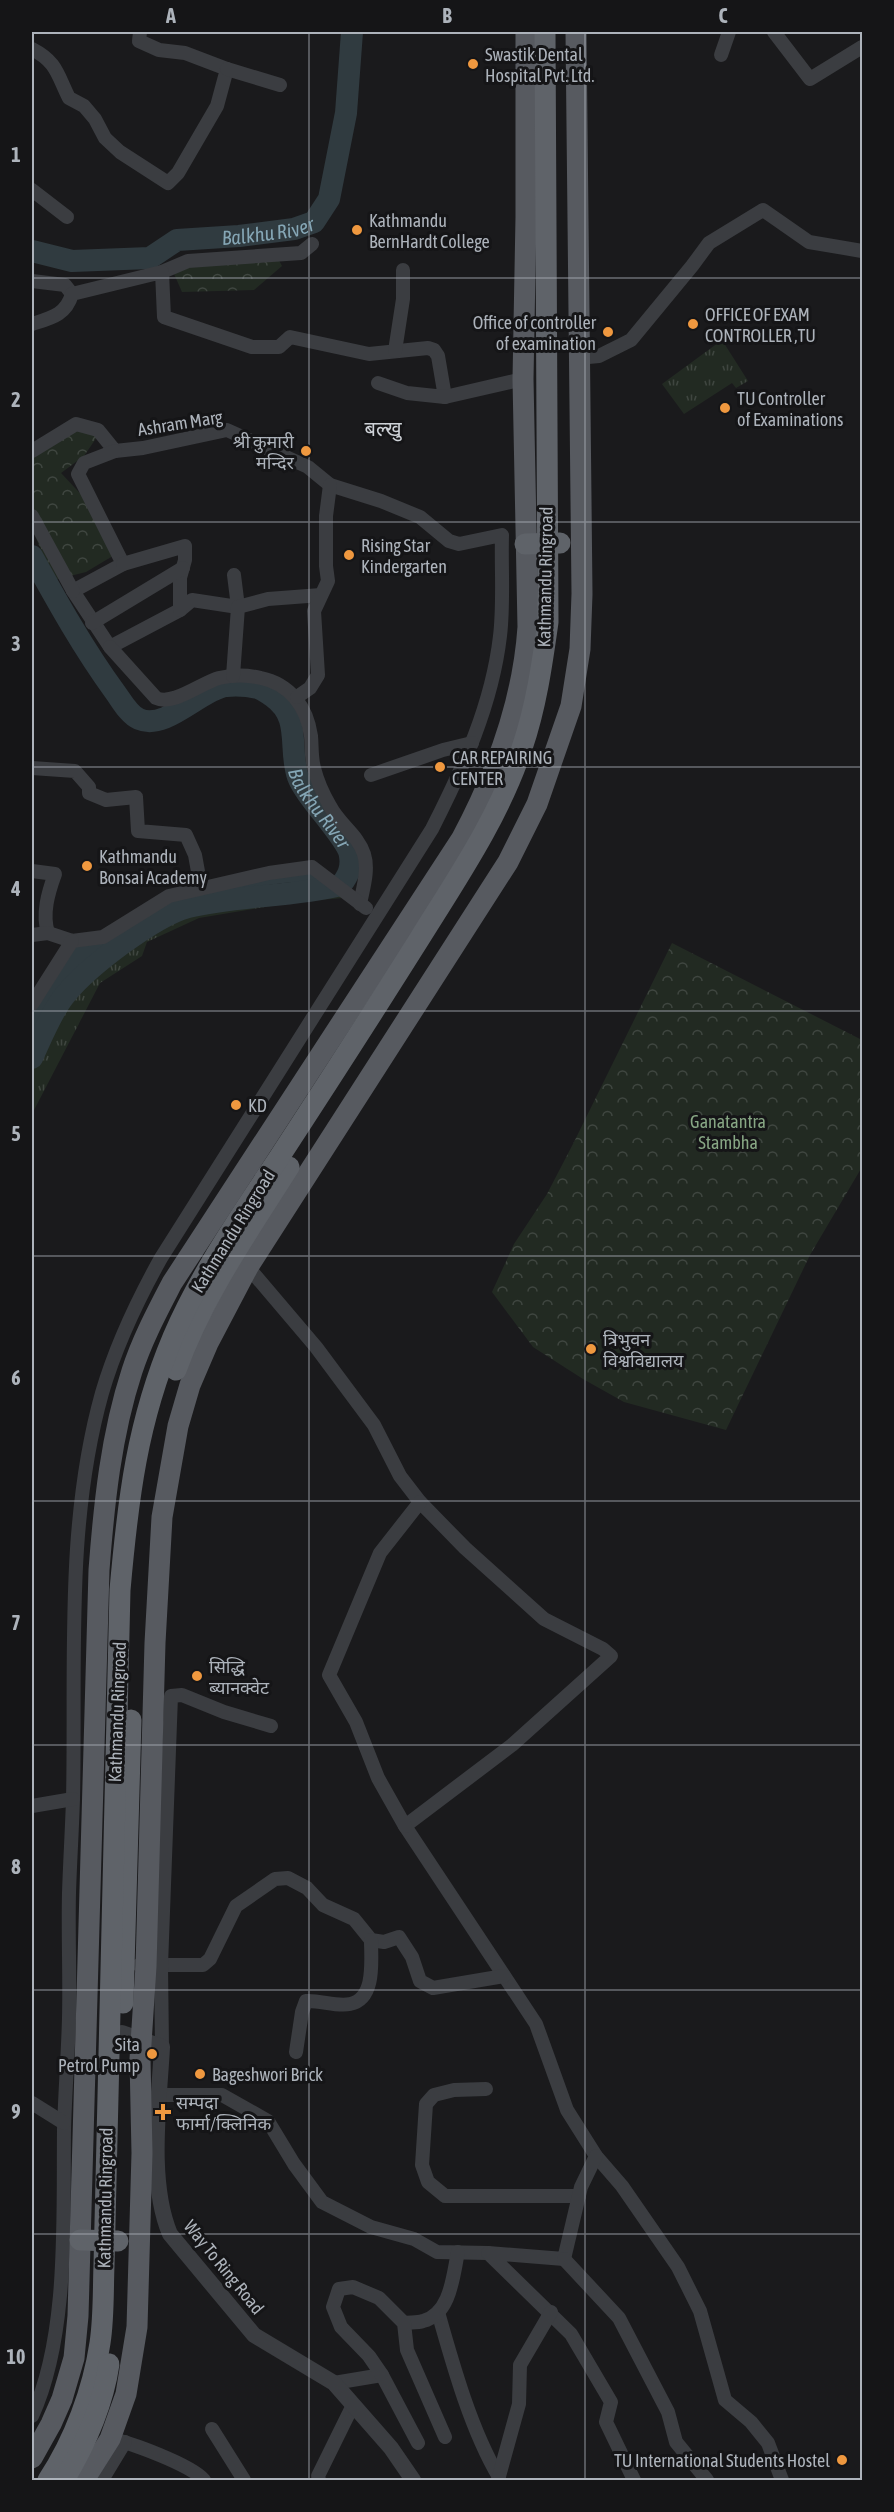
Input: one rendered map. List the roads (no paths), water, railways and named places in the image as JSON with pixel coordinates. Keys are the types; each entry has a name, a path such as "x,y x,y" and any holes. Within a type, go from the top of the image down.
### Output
{"highway":[{"name":"Kathmandu Ringroad","path":"48,2481 77,2421 94,2373 112,2241 132,2036 144,1965 132,1642 137,1534 146,1478 164,1401 200,1314 226,1268 477,876 501,829 542,728 556,674 561,617 555,543 545,32"},
{"name":"Kathmandu Ringroad","path":"64,2481 78,2458 103,2395 115,2322 112,2241 120,1590 127,1506 148,1403 174,1336 194,1293 226,1238 345,1057 470,859 499,806 522,749 540,681 555,543 558,32"},
{"path":"525,544 555,543"},
{"path":"80,2240 112,2241"}],"main road":[{"path":"32,2458 55,2416 74,2358 80,2240 73,2174 98,1591 103,1515 115,1443 132,1371 147,1333 172,1283 462,838 480,804 510,725 526,658 528,627 523,379 526,32"},
{"path":"144,1965 155,1643 162,1516 169,1466 190,1385 225,1307 248,1267 508,862 531,819 572,706 580,649 582,594 576,32"},
{"path":"84,2481 117,2440 137,2326 142,2153 132,2036"}],"street":[{"path":"140,32 139,41 159,50 185,53 280,85"},
{"path":"721,55 729,32"},
{"path":"774,32 810,79 862,47"},
{"path":"32,49 48,57 63,82 69,98 84,106 95,119 105,138 139,165 168,183 178,173 217,106 227,69"},
{"path":"32,190 68,217"},
{"path":"578,358 599,356 631,340 708,243 762,210 809,242 862,251"},
{"path":"72,294 162,272 188,261 301,253 312,244"},
{"path":"395,351 403,299 403,270"},
{"path":"162,272 164,317 252,347 279,347 290,337 369,354 428,348 434,350 438,356 446,397"},
{"path":"32,281 65,285 72,294"},
{"path":"32,324 63,311 69,306 72,294"},
{"path":"378,383 407,393 446,397 523,379"},
{"name":"Ashram Marg","path":"32,451 76,424 98,430 115,451 143,448 227,430 308,467 330,485 381,501 420,517 449,541 459,544 502,535 500,634 487,705 472,743"},
{"path":"115,451 84,463 78,474 123,564"},
{"path":"297,697 310,688 318,675 314,611 328,581 326,516 330,485"},
{"path":"32,516 92,623 110,647 156,698 161,701 172,699 206,683 233,676 261,678 284,687 297,697 306,717 314,768 330,807 359,842 365,856 366,874 357,901"},
{"path":"73,591 123,564 185,546 180,578 180,610"},
{"path":"92,623 183,568"},
{"path":"233,676 238,607 234,576"},
{"path":"110,647 180,610 192,600 238,607 268,599 321,595"},
{"path":"371,775 443,750 472,743"},
{"path":"32,2416 48,2370 56,2327 73,2174 64,2123 77,1544 85,1474 106,1382 136,1303 161,1258 376,915 432,830 472,743"},
{"path":"32,768 75,771 89,787 89,793 106,800 136,797 138,831 186,835 195,855 200,885"},
{"path":"32,935 48,933 72,941 100,937 162,899 200,885 312,867 376,915"},
{"path":"32,871 55,874 49,890 45,913 48,933"},
{"path":"32,1004 72,941"},
{"path":"248,1267 316,1347 374,1425 400,1476 420,1503 465,1548 544,1619 603,1649 611,1656 512,1745 405,1826"},
{"path":"420,1503 380,1553 329,1675 356,1722 378,1778 405,1826 536,2024 567,2110 596,2156 622,2186 678,2267 700,2311 725,2400 751,2422 768,2443 782,2481"},
{"path":"76,1592 98,1591"},
{"path":"162,2047 144,1965 171,1696 182,1695 224,1712 272,1726"},
{"path":"32,1806 73,1799"},
{"path":"144,1965 203,1965 210,1959 236,1906 275,1879 288,1878 307,1888 323,1905 354,1919 371,1941 370,1983 360,1998 350,2004 306,2001 302,2012 297,2052"},
{"path":"371,1941 384,1942 399,1937 412,1957 420,1981 433,1988 504,1976"},
{"path":"132,2036 162,2047"},
{"name":"Way To Ring Road","path":"162,2047 158,2194 162,2216 170,2234 254,2335 334,2383 391,2448 413,2481"},
{"path":"486,2089 454,2090 434,2095 426,2104 422,2165 428,2182 445,2196 467,2198 579,2196"},
{"path":"159,2095 222,2095 267,2121 294,2164 322,2202 370,2227 414,2239 437,2252 488,2253 564,2259 619,2318 668,2412 676,2442 707,2481"},
{"path":"32,2103 64,2123"},
{"path":"564,2259 579,2196 596,2156"},
{"path":"404,2323 425,2321 438,2312 449,2294 458,2252"},
{"path":"488,2253 572,2334 612,2402 606,2422 634,2481"},
{"path":"418,2443 382,2375 369,2356 340,2326 333,2307 339,2289 353,2287 379,2298 404,2323 407,2350 445,2437"},
{"path":"438,2312 452,2362 484,2452 498,2479"},
{"path":"498,2479 519,2404 520,2365 551,2312"},
{"path":"334,2383 382,2375"},
{"path":"319,2481 318,2476 353,2405"},
{"path":"212,2429 244,2481"},
{"path":"102,2481 117,2440 176,2463 204,2481"}],"waterway":[{"name":"Balkhu River","path":"32,251 72,261 150,258 177,240 239,236 294,229 314,222 329,199 346,113 352,32"},
{"name":"Balkhu River","path":"32,556 92,659 135,717 149,721 172,715 216,689 226,686 258,688 282,705 291,724 298,777 309,796 348,849 350,856 349,872 341,885 188,907 140,931 105,957 66,994 51,1016 32,1058"}],"place":[{"name":"Swastik Dental Hospital Pvt. Ltd.","path":"473,64"},
{"name":"Kathmandu BernHardt College","path":"357,230"},
{"name":"OFFICE OF EXAM CONTROLLER ,TU","path":"693,324"},
{"name":"Office of controller of examination","path":"608,332"},
{"name":"TU Controller of Examinations","path":"725,408"},
{"name":"श्री कुमारी मन्दिर","path":"306,451"},
{"name":"Rising Star Kindergarten","path":"349,555"},
{"name":"CAR REPAIRING CENTER","path":"440,767"},
{"name":"Kathmandu Bonsai Academy","path":"87,866"},
{"name":"KD","path":"236,1105"},
{"name":"त्रिभुवन विश्वविद्यालय","path":"591,1349"},
{"name":"सिद्धि ब्यानक्वेट","path":"197,1676"},
{"name":"Sita Petrol Pump","path":"152,2054"},
{"name":"Bageshwori Brick","path":"200,2074"},
{"name":"सम्पदा फार्मा/क्लिनिक","path":"163,2112"},
{"name":"TU International Students Hostel","path":"842,2460"}],"district":[{"name":"बल्खु","path":"383,428"}],"park label":[{"name":"Ganatantra Stambha","path":"728,1131"}]}
